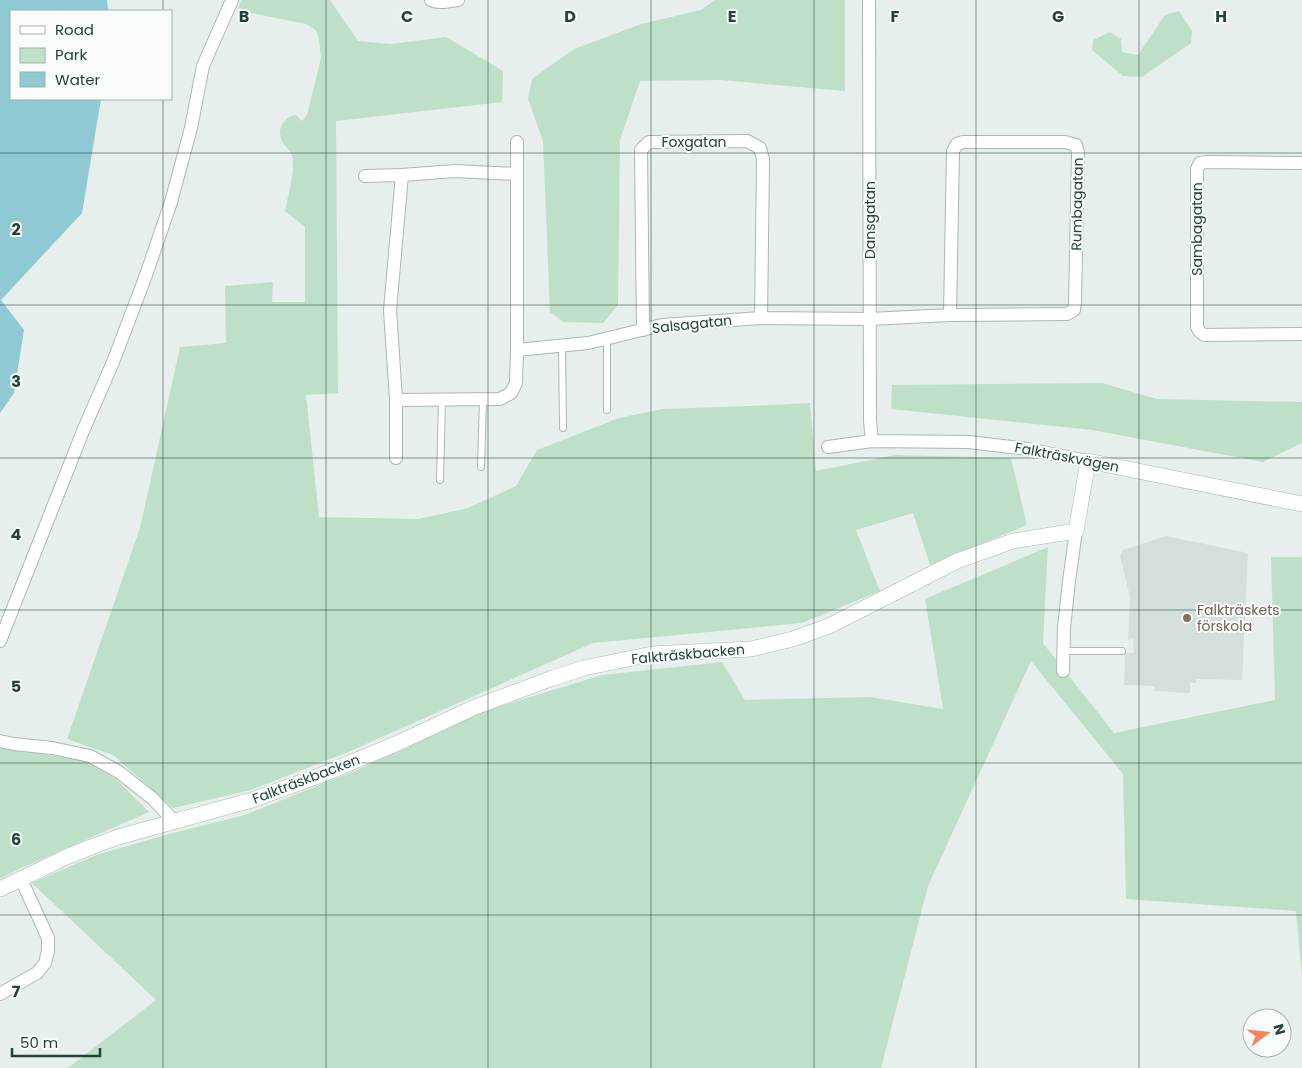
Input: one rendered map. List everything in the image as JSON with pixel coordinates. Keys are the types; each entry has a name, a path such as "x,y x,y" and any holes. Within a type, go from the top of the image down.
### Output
{"street":[{"path":"0,641 145,278 171,202 191,128 203,66 232,0"},
{"path":"431,0 436,2 458,0"},
{"name":"Dansgatan","path":"870,0 870,421 872,441"},
{"path":"396,400 500,399 510,393 516,382 517,142"},
{"name":"Foxgatan","path":"643,330 641,150 649,142 748,142 760,148 763,159 761,318"},
{"name":"Rumbagatan","path":"870,319 950,315 1067,314 1074,310 1078,153 1076,146 1065,142 963,142 957,144 953,151 950,315"},
{"name":"Sambagatan","path":"1302,163 1207,162 1200,163 1197,169 1197,327 1200,332 1204,335 1302,334"},
{"path":"365,176 455,171 517,174"},
{"path":"396,458 396,400 390,310 402,175"},
{"name":"Salsagatan","path":"517,350 588,343 662,325 761,318 870,319"},
{"name":"Falkträskvägen","path":"828,447 872,441 969,442 1027,449 1302,504"},
{"path":"1063,671 1069,581 1088,461"},
{"name":"Falkträskbacken","path":"0,889 90,847 118,837 252,800 321,775 398,743 475,707 584,668 652,654 751,649 793,639 829,626 957,561 1013,541 1076,531"},
{"path":"0,740 90,756 119,772 153,799 174,821"},
{"path":"0,994 37,973 45,963 48,951 48,938 21,879"}],"lane":[{"path":"606,410 607,339"},
{"path":"562,346 563,428"},
{"path":"440,480 442,399"},
{"path":"481,467 483,399"},
{"path":"1064,651 1122,651"}],"shaded area":[{"name":"Falkträskets förskola","path":"1166,536 1248,553 1242,680 1196,679 1196,683 1190,683 1190,693 1155,691 1155,686 1124,685 1125,653 1134,653 1133,639 1128,640 1130,597 1120,556 1123,550"}],"green space":[{"path":"241,0 330,0 358,41 391,44 446,37 503,71 502,102 336,121 338,393 306,395 319,517 419,519 468,508 516,486 537,450 619,418 662,409 810,403 816,471 895,455 1011,458 1027,525 930,565 913,513 856,530 880,591 802,623 593,643 348,752 251,790 173,808 113,755 67,739 140,528 180,347 226,343 225,286 273,282 272,302 305,302 305,227 285,211 292,179 293,158 291,152 282,141 280,132 282,124 288,118 296,115 302,121 307,115 321,58 319,40 316,30 306,24 252,13 243,13 238,8"},
{"path":"715,0 845,0 845,91 720,80 640,81 620,140 618,305 603,323 564,322 550,312 543,141 528,99 532,79 574,49 641,24 701,10"},
{"path":"1179,11 1192,31 1191,43 1142,77 1123,76 1092,50 1093,40 1110,32 1121,39 1122,52 1138,55 1165,15"},
{"path":"1102,383 1157,399 1302,402 1302,443 1263,462 1092,430 891,409 892,385"},
{"path":"1048,547 1043,643 1114,733 1275,700 1271,557 1302,557 1302,977 1296,911 1126,899 1123,774 1031,661 928,886 881,1068 68,1068 156,1000 32,883 96,855 245,815 359,769 484,711 602,675 722,662 745,700 870,697 943,709 925,599"},
{"path":"0,748 83,760 116,779 149,812 0,879"}],"water":[{"path":"0,0 107,0 108,10 10,10 10,100 101,100 82,213 1,300 24,330 14,393 0,413"}],"place":[{"name":"Falkträskets förskola","path":"1187,618"}]}
